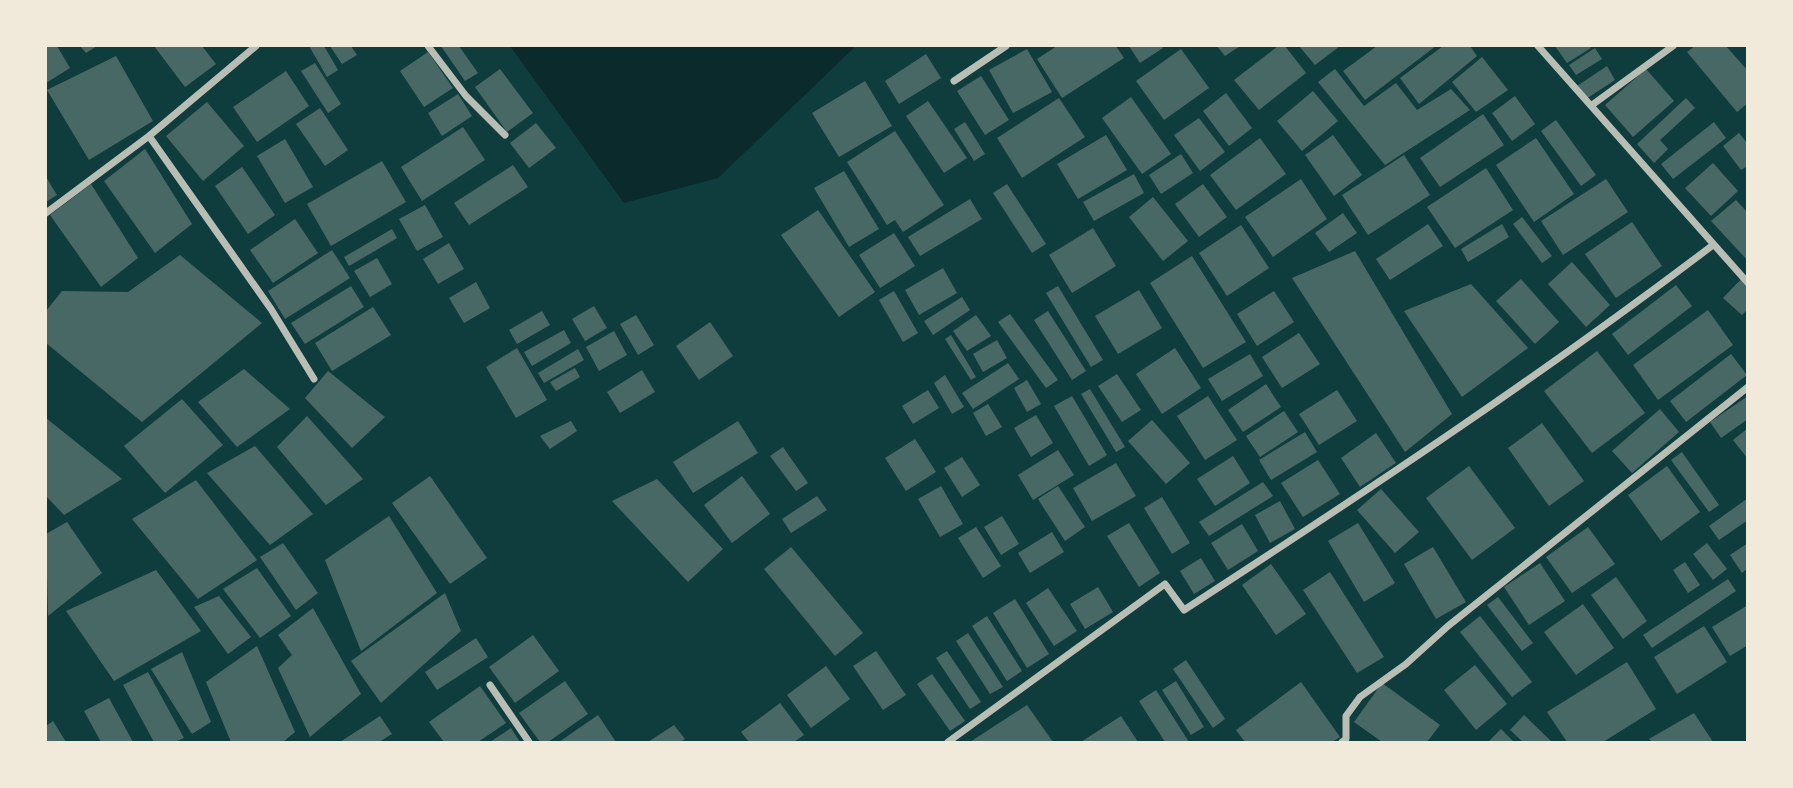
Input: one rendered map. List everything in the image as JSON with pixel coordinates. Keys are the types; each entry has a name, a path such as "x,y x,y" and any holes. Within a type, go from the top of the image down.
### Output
{"street":[{"path":"46,213 149,136 256,46"},
{"path":"428,46 466,96 505,135"},
{"path":"954,81 1006,46"},
{"path":"1538,46 1748,283"},
{"path":"1592,105 1673,46"},
{"path":"149,136 271,309 314,379"},
{"path":"948,743 1165,584 1184,610 1456,432 1598,333 1713,245"},
{"path":"1342,743 1346,739 1346,716 1360,697 1406,664 1448,626 1748,387"},
{"path":"490,685 529,743"}],"water":[{"path":"510,46 856,46 718,178 624,203"}],"building":[{"path":"46,46 57,46 70,68 46,83"},
{"path":"80,46 97,46 86,53"},
{"path":"154,46 202,46 216,64 185,87"},
{"path":"309,46 324,46 338,70 327,77"},
{"path":"330,46 351,46 357,55 342,64"},
{"path":"441,46 459,46 478,73 465,81"},
{"path":"1057,46 1116,46 1124,58 1062,98 1037,59"},
{"path":"1129,46 1161,46 1163,48 1140,63"},
{"path":"1217,46 1240,46 1225,56"},
{"path":"1278,46 1285,46 1306,73 1259,110 1234,80"},
{"path":"1299,46 1340,46 1315,65"},
{"path":"1377,46 1436,46 1365,100 1343,71"},
{"path":"1443,46 1470,46 1477,56 1419,104 1400,78"},
{"path":"1555,46 1589,46 1591,48 1567,63"},
{"path":"1695,46 1726,46 1748,71 1748,103 1737,112 1687,52"},
{"path":"1595,48 1602,59 1576,75 1569,65"},
{"path":"1027,49 1052,92 1013,113 989,70"},
{"path":"1181,49 1209,88 1164,120 1136,81"},
{"path":"428,52 453,88 424,107 400,71"},
{"path":"926,54 941,78 899,104 885,81"},
{"path":"116,56 153,121 89,160 47,90"},
{"path":"1482,57 1508,90 1476,112 1452,82"},
{"path":"315,63 341,104 328,113 301,71"},
{"path":"1607,66 1615,80 1586,99 1577,86"},
{"path":"500,69 533,113 507,132 475,87"},
{"path":"1335,69 1364,106 1396,83 1417,110 1451,89 1470,110 1385,165 1318,82"},
{"path":"1646,69 1674,101 1633,137 1605,105"},
{"path":"286,71 309,106 257,142 233,107"},
{"path":"981,76 1009,120 985,135 957,91"},
{"path":"865,81 892,126 839,157 812,113"},
{"path":"1313,91 1338,121 1302,151 1277,121"},
{"path":"1226,93 1252,128 1229,146 1203,111"},
{"path":"458,94 472,116 442,136 428,113"},
{"path":"1515,96 1535,124 1512,141 1492,113"},
{"path":"1131,97 1171,154 1142,174 1102,118"},
{"path":"1059,98 1085,137 1022,178 997,138"},
{"path":"1686,98 1695,108 1660,140 1668,149 1654,163 1637,144"},
{"path":"928,101 967,158 944,173 906,116"},
{"path":"207,102 244,146 203,181 166,136"},
{"path":"320,108 348,150 325,166 296,124"},
{"path":"1483,114 1504,145 1440,187 1420,158"},
{"path":"1199,118 1225,152 1200,171 1174,135"},
{"path":"1556,120 1596,175 1581,186 1541,131"},
{"path":"965,122 985,154 974,161 954,129"},
{"path":"1714,122 1726,138 1673,179 1661,164"},
{"path":"536,123 556,148 529,168 510,143"},
{"path":"463,127 485,160 422,201 401,167"},
{"path":"895,131 944,205 903,232 895,220 887,225 847,162"},
{"path":"1739,133 1748,144 1748,166 1741,170 1723,146"},
{"path":"1106,135 1127,170 1078,199 1057,164"},
{"path":"1333,135 1362,175 1334,196 1305,155"},
{"path":"1260,138 1286,174 1236,210 1210,175"},
{"path":"1536,138 1574,194 1534,222 1496,165"},
{"path":"285,139 313,187 285,203 257,156"},
{"path":"145,149 192,224 155,253 104,181"},
{"path":"1181,154 1193,173 1161,194 1149,175"},
{"path":"1404,155 1430,195 1368,235 1342,195"},
{"path":"382,161 406,202 331,246 307,204"},
{"path":"1713,163 1738,191 1711,216 1685,188"},
{"path":"513,165 528,187 469,225 454,203"},
{"path":"242,167 275,215 248,234 215,186"},
{"path":"1486,168 1513,210 1455,248 1427,207"},
{"path":"844,171 879,229 849,247 814,188"},
{"path":"1134,174 1144,193 1094,221 1083,202"},
{"path":"46,177 57,195 46,202"},
{"path":"1301,179 1327,219 1273,257 1245,217"},
{"path":"1606,179 1628,212 1563,255 1541,221"},
{"path":"91,184 138,258 101,287 50,215"},
{"path":"1007,184 1046,244 1032,253 993,193"},
{"path":"1203,184 1227,217 1199,237 1175,204"},
{"path":"1153,197 1188,241 1163,261 1129,217"},
{"path":"970,199 982,219 920,256 908,237"},
{"path":"1736,200 1748,213 1748,261 1711,221"},
{"path":"425,205 443,237 417,251 399,219"},
{"path":"818,210 875,292 839,317 781,235"},
{"path":"1343,213 1357,233 1329,252 1315,233"},
{"path":"1522,217 1552,256 1542,263 1513,224"},
{"path":"295,219 318,253 273,283 250,250"},
{"path":"1632,222 1662,266 1616,298 1585,254"},
{"path":"1428,224 1443,246 1390,280 1376,259"},
{"path":"1502,224 1509,237 1468,262 1461,249"},
{"path":"1241,225 1269,268 1227,296 1199,253"},
{"path":"1093,228 1116,266 1072,293 1049,255"},
{"path":"392,229 397,238 349,266 344,257"},
{"path":"894,233 915,266 880,288 859,255"},
{"path":"449,243 464,269 438,284 423,259"},
{"path":"332,250 350,278 285,319 268,291"},
{"path":"1355,251 1452,414 1405,452 1292,278"},
{"path":"180,255 262,323 142,422 46,343 46,311 62,291 128,292"},
{"path":"1192,256 1246,342 1203,368 1150,283"},
{"path":"377,258 392,284 370,297 354,271"},
{"path":"1572,262 1610,305 1586,327 1548,284"},
{"path":"943,268 957,293 919,315 905,290"},
{"path":"1748,272 1748,309 1742,315 1723,298"},
{"path":"1521,279 1559,322 1535,344 1496,301"},
{"path":"476,282 490,308 464,323 449,298"},
{"path":"1471,284 1528,348 1462,397 1404,311"},
{"path":"1676,285 1692,306 1628,355 1612,334"},
{"path":"351,286 364,307 305,344 291,323"},
{"path":"1058,286 1103,360 1091,367 1046,293"},
{"path":"1139,290 1162,328 1118,354 1095,316"},
{"path":"894,291 918,333 903,342 879,300"},
{"path":"1274,291 1294,322 1257,346 1237,314"},
{"path":"962,297 970,310 933,335 924,321"},
{"path":"594,306 607,328 585,341 572,319"},
{"path":"373,307 391,335 332,371 315,343"},
{"path":"1708,310 1733,345 1658,400 1633,365"},
{"path":"542,311 550,325 517,344 509,330"},
{"path":"1048,311 1086,371 1072,380 1034,320"},
{"path":"1010,314 1058,380 1046,388 998,322"},
{"path":"636,315 654,345 638,355 620,324"},
{"path":"976,315 991,336 967,351 953,331"},
{"path":"710,322 733,356 699,380 676,346"},
{"path":"564,330 571,343 532,366 524,352"},
{"path":"614,331 627,355 599,371 586,347"},
{"path":"1299,333 1320,364 1282,388 1262,357"},
{"path":"951,335 976,377 971,380 945,339"},
{"path":"997,340 1007,358 983,372 973,354"},
{"path":"517,348 547,400 516,418 486,367"},
{"path":"1175,348 1201,388 1162,414 1136,374"},
{"path":"578,349 584,360 544,383 538,373"},
{"path":"1597,351 1645,413 1592,453 1544,391"},
{"path":"1250,354 1263,376 1222,401 1208,379"},
{"path":"1731,354 1747,375 1686,422 1670,401"},
{"path":"1008,363 1019,379 973,409 962,393"},
{"path":"575,368 580,377 556,391 550,382"},
{"path":"244,369 290,409 237,447 198,402"},
{"path":"642,370 655,392 620,413 607,392"},
{"path":"328,371 385,417 352,448 305,398"},
{"path":"1117,374 1141,410 1122,422 1098,386"},
{"path":"945,375 964,407 952,414 934,383"},
{"path":"1027,380 1041,404 1027,412 1014,388"},
{"path":"1266,384 1281,407 1243,432 1228,410"},
{"path":"1090,389 1125,447 1116,452 1081,394"},
{"path":"928,390 939,408 913,424 902,406"},
{"path":"1337,390 1357,421 1319,445 1299,414"},
{"path":"1072,396 1107,455 1089,466 1054,406"},
{"path":"1208,396 1237,440 1205,460 1177,416"},
{"path":"1748,396 1748,419 1721,438 1710,422"},
{"path":"182,399 223,445 165,493 124,446"},
{"path":"988,404 1002,427 986,436 973,413"},
{"path":"1660,409 1679,432 1632,473 1612,451"},
{"path":"1284,411 1298,432 1260,457 1246,436"},
{"path":"1036,415 1053,443 1031,457 1014,428"},
{"path":"307,416 363,479 326,505 277,447"},
{"path":"46,418 122,479 64,515 46,496"},
{"path":"1152,420 1190,463 1166,484 1128,441"},
{"path":"571,421 577,431 550,449 540,436"},
{"path":"738,421 758,453 693,493 673,462"},
{"path":"1542,423 1584,481 1549,506 1508,448"},
{"path":"1748,428 1748,459 1733,440"},
{"path":"1305,432 1317,452 1271,480 1259,460"},
{"path":"1376,433 1396,463 1360,487 1341,458"},
{"path":"915,439 936,472 906,491 885,458"},
{"path":"255,446 313,514 270,545 207,473"},
{"path":"783,447 808,483 796,491 770,456"},
{"path":"1058,450 1074,475 1033,500 1018,475"},
{"path":"1682,452 1719,505 1709,512 1671,460"},
{"path":"1233,456 1250,483 1215,506 1197,479"},
{"path":"962,457 980,485 962,497 944,468"},
{"path":"1318,460 1340,494 1303,517 1281,483"},
{"path":"1116,463 1136,496 1092,521 1073,488"},
{"path":"1469,466 1515,528 1472,560 1426,498"},
{"path":"1667,466 1700,512 1661,541 1628,495"},
{"path":"430,476 487,558 450,584 392,503"},
{"path":"742,476 770,514 732,543 704,505"},
{"path":"657,479 723,549 688,582 612,501"},
{"path":"196,480 257,560 198,599 132,519"},
{"path":"1263,482 1273,496 1209,536 1199,522"},
{"path":"941,486 963,524 940,537 918,499"},
{"path":"1058,486 1085,527 1065,541 1038,499"},
{"path":"1381,489 1419,532 1395,553 1357,510"},
{"path":"817,496 827,510 791,533 782,519"},
{"path":"1162,497 1190,543 1172,554 1144,508"},
{"path":"1748,498 1748,520 1719,540 1709,526"},
{"path":"1280,501 1295,529 1270,543 1255,515"},
{"path":"389,516 437,593 361,651 325,560"},
{"path":"1002,516 1019,544 1001,555 984,527"},
{"path":"67,522 102,573 48,616 46,534"},
{"path":"1129,523 1160,573 1139,587 1107,536"},
{"path":"1358,523 1395,583 1364,602 1328,541"},
{"path":"1242,524 1258,551 1228,570 1211,543"},
{"path":"976,527 1001,566 983,578 958,538"},
{"path":"1588,527 1615,564 1572,593 1546,557"},
{"path":"1052,532 1064,552 1030,573 1018,553"},
{"path":"283,543 318,593 296,610 260,557"},
{"path":"1707,543 1727,569 1713,580 1693,554"},
{"path":"1748,543 1748,568 1742,573 1730,555"},
{"path":"791,547 863,633 835,656 764,569"},
{"path":"1433,547 1466,602 1436,619 1404,564"},
{"path":"1201,558 1215,581 1194,594 1180,571"},
{"path":"1685,562 1700,585 1688,593 1673,570"},
{"path":"1540,563 1565,601 1529,625 1504,587"},
{"path":"1271,564 1306,614 1276,635 1242,585"},
{"path":"257,568 291,616 260,638 223,589"},
{"path":"156,570 201,631 114,681 66,611"},
{"path":"1330,572 1384,657 1357,673 1303,590"},
{"path":"1616,577 1647,621 1623,639 1591,595"},
{"path":"1728,579 1736,591 1652,648 1643,635"},
{"path":"1098,587 1113,612 1085,629 1070,604"},
{"path":"1048,588 1077,631 1054,646 1026,603"},
{"path":"445,593 461,631 381,703 351,661"},
{"path":"219,596 251,637 228,654 194,607"},
{"path":"1498,597 1533,643 1522,651 1487,605"},
{"path":"1015,599 1049,654 1027,668 993,613"},
{"path":"1583,604 1614,648 1576,675 1544,632"},
{"path":"1748,605 1748,645 1730,656 1712,627"},
{"path":"313,608 361,694 310,737 278,668 292,655 278,635"},
{"path":"987,616 1022,671 1007,681 972,626"},
{"path":"1480,616 1532,682 1512,697 1460,632"},
{"path":"1704,626 1727,662 1677,694 1654,657"},
{"path":"968,633 1003,687 990,694 956,641"},
{"path":"533,635 559,671 515,703 489,667"},
{"path":"476,638 488,657 437,690 425,672"},
{"path":"257,646 295,732 283,742 231,742 206,682"},
{"path":"876,651 906,695 883,710 853,666"},
{"path":"947,651 981,702 970,709 936,658"},
{"path":"182,652 211,722 192,734 151,669"},
{"path":"1186,660 1225,719 1213,728 1173,669"},
{"path":"1627,662 1656,709 1603,742 1567,742 1547,712"},
{"path":"1475,665 1507,704 1476,730 1444,690"},
{"path":"826,666 850,699 811,728 787,695"},
{"path":"148,672 184,738 175,742 154,742 123,685"},
{"path":"932,674 965,721 950,731 917,684"},
{"path":"565,681 588,714 548,742 540,742 519,713"},
{"path":"1176,681 1204,727 1191,735 1162,690"},
{"path":"1301,682 1340,737 1332,742 1245,742 1236,730"},
{"path":"1382,683 1440,725 1427,742 1382,742 1354,722"},
{"path":"480,686 506,723 478,742 444,742 429,722"},
{"path":"1156,690 1189,742 1165,742 1139,701"},
{"path":"109,698 133,742 101,742 84,711"},
{"path":"780,703 804,735 794,742 749,742 741,732"},
{"path":"1027,705 1053,742 970,742"},
{"path":"1694,713 1713,742 1652,742 1649,739"},
{"path":"598,715 616,742 559,742"},
{"path":"1524,715 1552,742 1523,742 1510,730"},
{"path":"380,716 392,734 379,742 340,742"},
{"path":"1121,716 1138,742 1081,742"},
{"path":"53,721 66,742 46,742 46,726"},
{"path":"674,725 685,739 680,742 648,742"},
{"path":"511,728 520,742 490,742"},
{"path":"1501,729 1514,742 1488,742"}]}
